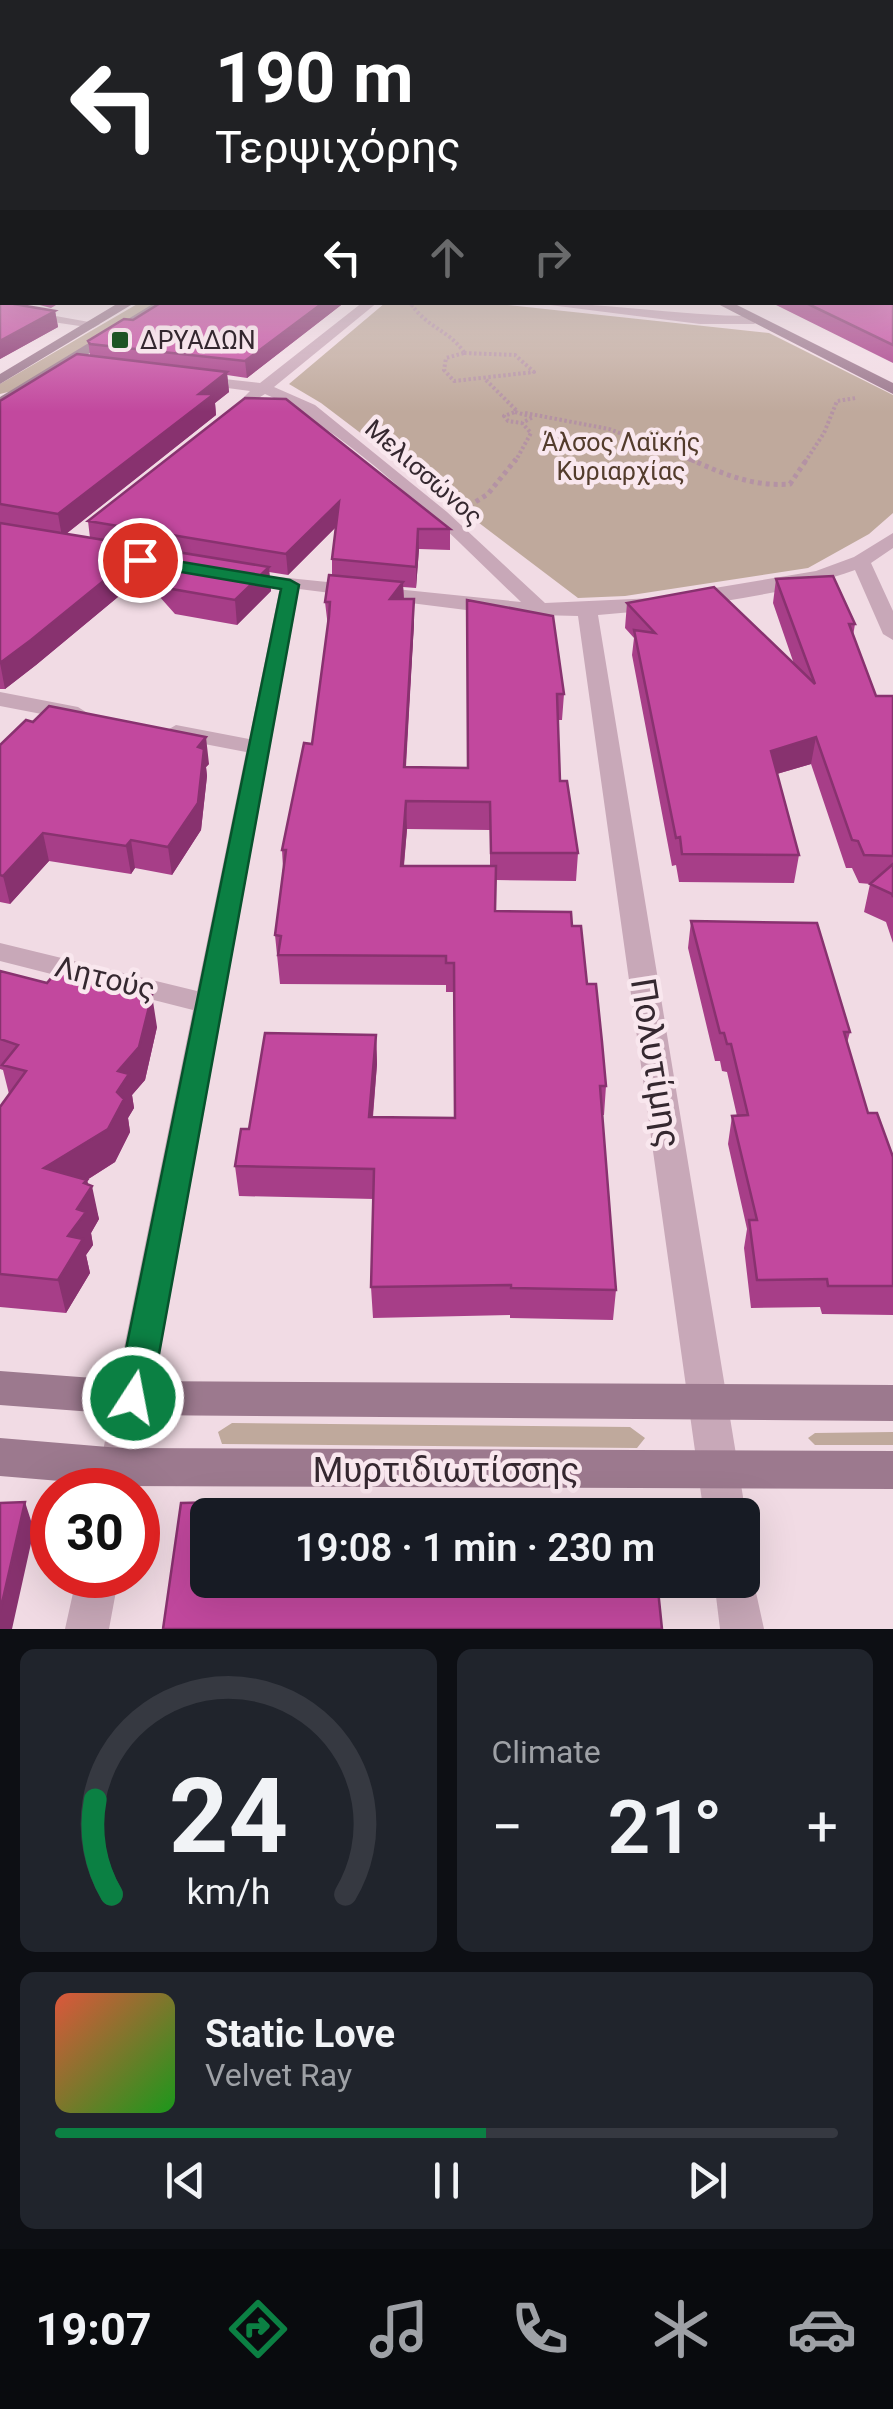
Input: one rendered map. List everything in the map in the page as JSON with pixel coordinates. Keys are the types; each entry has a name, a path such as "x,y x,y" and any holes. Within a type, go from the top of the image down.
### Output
{"street":[{"path":"9,305 24,314 93,324"},
{"path":"0,380 125,305"},
{"path":"0,404 161,305"},
{"path":"232,413 368,305"},
{"path":"560,305 700,320 754,320"},
{"path":"726,305 893,388"},
{"path":"748,305 893,376"},
{"path":"68,364 88,366"},
{"name":"Μελισσώνος","path":"185,378 263,388 310,408 441,516 542,610"},
{"path":"216,573 290,585 542,610 587,610 745,590 820,576 861,561 893,538"},
{"path":"861,561 893,634"},
{"path":"119,1468 290,585"},
{"name":"Πολυτίμης","path":"587,610 723,1498"},
{"path":"0,699 93,716"},
{"path":"148,727 260,748"},
{"name":"Λητούς","path":"0,952 210,1004"},
{"path":"0,1388 133,1398 893,1404"},
{"name":"Μυρτιδιωτίσσης","path":"0,1457 58,1468"},
{"name":"Μυρτιδιωτίσσης","path":"160,1478 893,1470"},
{"path":"87,1629 93,1598"},
{"path":"738,1598 742,1629"}],"path":[{"path":"411,305 426,325 451,335 464,353"},
{"path":"464,353 515,355 534,370 532,374 485,379 452,380 444,370 446,358 464,353"},
{"path":"485,379 522,413 533,420 522,423 504,419 508,414 522,413 651,442 688,461 768,486 790,484 824,433 837,401 864,400"},
{"path":"441,516 478,504 509,470 531,434 522,423"}],"green space":[{"path":"136,305 155,305 16,390 0,394 0,384"},
{"name":"Άλσος Λαϊκής Κυριαρχίας","path":"383,305 508,305 769,333 893,395 893,513 869,534 808,568 625,596 578,598 321,403 289,384"},
{"path":"232,1423 630,1427 645,1438 637,1448 222,1444 218,1432"},
{"path":"893,1432 893,1445 815,1445 808,1438 815,1433"}],"building":[{"path":"0,305 55,311 0,341"},
{"path":"157,305 320,305 245,361 88,341 124,319 133,320"},
{"path":"810,305 893,305 893,345"},
{"path":"77,354 227,372 199,394 214,394 58,514 0,504 0,401"},
{"path":"245,398 286,399 450,529 418,529 416,567 332,559 339,502 286,554 88,521"},
{"path":"0,523 269,567 235,600 172,589 138,553 0,663"},
{"path":"329,575 403,582 390,599 414,599 404,767 468,768 467,600 553,616 564,694 557,694 560,781 567,781 578,853 491,853 490,802 406,801 401,866 496,866 495,911 571,912 572,926 581,926 587,984 596,984 602,1042 606,1086 600,1086 616,1290 511,1285 371,1287 374,1169 235,1166 241,1129 249,1129 265,1033 376,1035 369,1117 455,1118 454,963 446,963 446,956 278,955 281,936 275,935 286,850 282,850 304,743 312,744 329,616 330,602 325,602"},
{"path":"833,576 855,624 849,624 876,696 893,696 893,856 864,855 858,841 852,840 816,737 771,751 799,855 682,854 634,630 655,633 627,603 714,587 815,684 776,579"},
{"path":"49,706 206,737 198,747 204,749 198,803 168,847 131,840 126,846 43,833 0,875 0,745 26,720 33,722"},
{"path":"893,864 893,897 870,884"},
{"path":"691,921 817,923 850,1032 844,1032 868,1113 877,1113 893,1157 893,1286 828,1286 827,1279 757,1280 749,1220 757,1220 732,1116 748,1115 731,1044 720,1033"},
{"path":"0,971 47,983 57,971 152,995 139,1047 118,1071 129,1074 117,1092 124,1099 108,1129 44,1168 87,1180 84,1183 92,1186 77,1209 86,1212 68,1236 83,1239 58,1280 0,1274 0,1107 26,1071 2,1065 18,1045 0,1039"},
{"path":"25,1502 0,1612 0,1503"},
{"path":"181,1503 190,1503 190,1598 659,1598 662,1629 163,1629"}],"place":[{"name":"ΔΡΥΑΔΩΝ","path":"120,340"}],"route":[{"path":"133,1398 290,585 140,560"}]}
